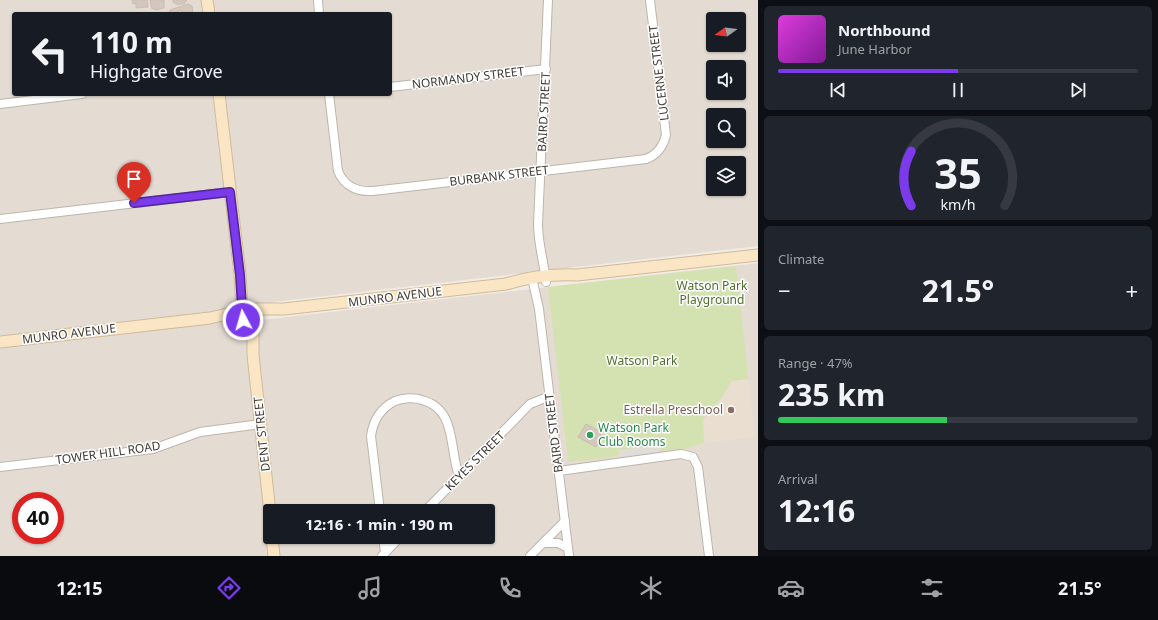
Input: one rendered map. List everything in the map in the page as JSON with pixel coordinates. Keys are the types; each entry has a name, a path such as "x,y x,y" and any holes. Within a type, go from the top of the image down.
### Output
{"street":[{"path":"207,0 209,12"},
{"path":"318,0 319,12"},
{"name":"BAIRD STREET","path":"548,0 538,231 540,249 539,309 569,552"},
{"name":"LUCERNE STREET","path":"650,0 666,136 662,146"},
{"name":"NORMANDY STREET","path":"392,87 546,69"},
{"path":"0,104 66,96"},
{"name":"DENT STREET","path":"218,96 240,275 248,313 269,504"},
{"name":"BURBANK STREET","path":"331,96 338,171 343,180 354,189 366,192 646,159 655,154 662,146"},
{"path":"0,219 230,192"},
{"name":"MUNRO AVENUE","path":"0,342 506,284 519,280 539,280 562,275 577,275 758,255"},
{"name":"KEYES STREET","path":"432,504 525,411 530,404 550,396"},
{"path":"379,504 371,436 373,424 380,413 384,408 394,402 404,399 421,400 433,405 443,414 448,425 459,476"},
{"name":"KEYES STREET","path":"525,411 536,406 551,406"},
{"name":"TOWER HILL ROAD","path":"0,467 153,449 200,432 261,424"},
{"path":"558,470 682,454 693,457 698,467 709,556"},
{"path":"530,556 565,521"},
{"path":"543,543 558,543 569,552"},
{"path":"273,544 274,556"},
{"path":"383,544 384,554"},
{"path":"384,554 393,544"}],"shaded area":[{"path":"0,0 758,0 758,246 273,302 261,320 758,263 758,556 0,556"},
{"name":"Estrella Preschool","path":"748,379 755,437 704,443 703,419 720,400 732,381"},
{"path":"659,448 660,454 621,458 621,452"}],"green space":[{"name":"Watson Park","path":"736,266 748,379 732,381 720,400 703,419 704,443 684,449 661,451 660,445 619,450 619,456 571,462 568,460 548,287"}],"building":[{"path":"132,0 147,0 148,7 136,8 136,3 133,4"},
{"path":"150,0 164,0 164,8 155,10 154,8 152,9"},
{"path":"173,0 187,0 184,4 178,5 173,2"},
{"path":"188,4 192,6 193,12 182,12 181,10 177,12 170,12 170,10"},
{"name":"Watson Park Club Rooms","path":"586,424 601,432 600,435 602,436 596,447 578,437"}],"place":[{"name":"Estrella Preschool","path":"731,410"},
{"name":"Watson Park Club Rooms","path":"590,435"}],"route":[{"path":"134,203 230,192 240,275 242,307 239,313 243,320"}],"park label":[{"name":"Watson Park Playground","path":"712,293"}]}
